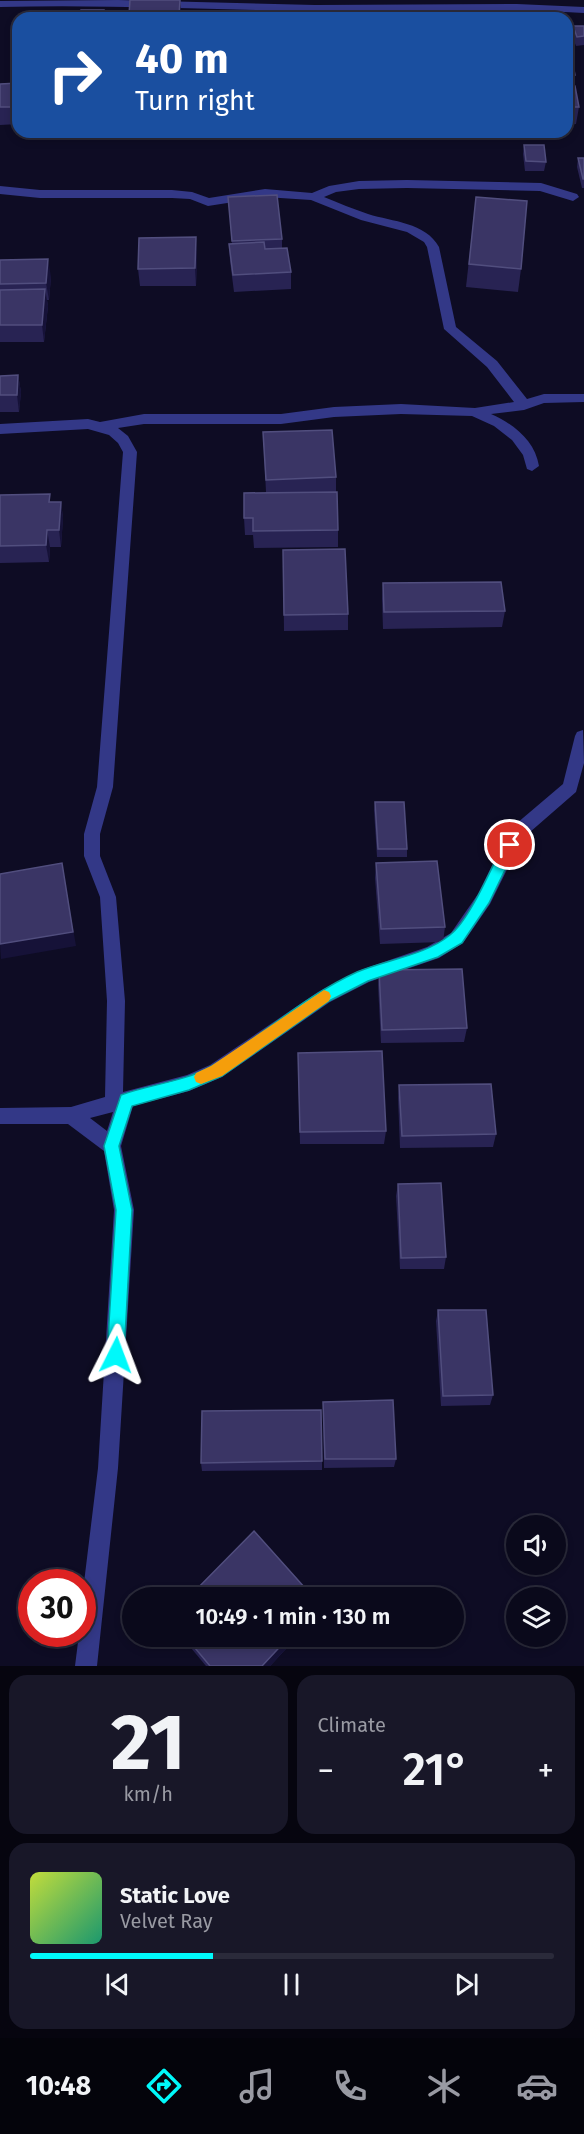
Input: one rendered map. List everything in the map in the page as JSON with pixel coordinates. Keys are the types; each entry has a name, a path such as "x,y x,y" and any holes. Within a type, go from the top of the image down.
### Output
{"street":[{"path":"0,4 18,2 172,3 260,7 499,7 584,10"},
{"path":"313,197 333,189 359,185 408,184 540,187 573,197"},
{"path":"0,190 40,194 172,194 192,196 208,202 265,193 313,197 364,217 411,229 429,240 433,248 450,329 492,364 524,405"},
{"path":"102,426 144,419 281,418 334,412 401,409 474,412 524,405 544,399 584,398"},
{"path":"474,412 499,423 517,437 530,454 532,466"},
{"path":"0,429 88,424 102,426 126,440 130,452 105,786 92,834 92,856 108,897 116,1001 120,1102 112,1146 124,1210 108,1468 86,1666"},
{"path":"0,1116 71,1115 189,1083 216,1071 324,996 364,976 433,953 457,938 484,898 516,834 570,786 584,736"},
{"path":"71,1115 112,1146"}],"building":[{"path":"130,0 180,0 179,12 129,12"},
{"path":"81,10 104,10 104,12 81,12"},
{"path":"573,26 584,26 584,36 577,37"},
{"path":"12,83 12,107 0,107 0,84"},
{"path":"573,86 575,86 579,107 573,107"},
{"path":"524,145 544,145 546,162 526,161"},
{"path":"578,158 584,158 584,179 583,179"},
{"path":"277,195 282,239 232,241 228,197"},
{"path":"476,197 527,201 521,269 469,264"},
{"path":"196,237 195,268 138,269 139,238"},
{"path":"264,242 265,249 287,248 291,272 233,275 229,244"},
{"path":"48,259 46,283 0,284 0,260"},
{"path":"45,289 42,325 0,325 0,290"},
{"path":"18,375 17,395 0,395 0,376"},
{"path":"332,430 336,477 266,480 263,432"},
{"path":"337,492 338,530 253,531 253,518 244,518 244,493"},
{"path":"50,494 49,502 61,502 59,530 47,530 46,545 0,546 0,495"},
{"path":"345,549 348,614 284,615 283,550"},
{"path":"501,582 505,611 384,612 383,583"},
{"path":"375,802 404,802 407,849 378,849"},
{"path":"437,861 445,927 381,929 376,863"},
{"path":"62,863 73,932 0,944 0,874"},
{"path":"462,969 467,1028 382,1030 379,970"},
{"path":"382,1051 386,1131 300,1132 298,1053"},
{"path":"491,1084 496,1134 402,1136 399,1085"},
{"path":"441,1183 446,1257 401,1258 398,1184"},
{"path":"438,1310 486,1310 493,1395 443,1396"},
{"path":"393,1400 396,1459 325,1459 323,1402"},
{"path":"321,1410 322,1461 201,1463 202,1411"},
{"path":"254,1531 304,1587 199,1587"},
{"path":"194,1647 280,1647 262,1666 210,1666"}],"slow traffic":[{"path":"201,1077 216,1071 324,996"}],"route":[{"path":"116,1355 124,1210 112,1146 126,1100 189,1083 216,1071 324,996 364,976 433,953 457,938 484,898 510,845"}]}
